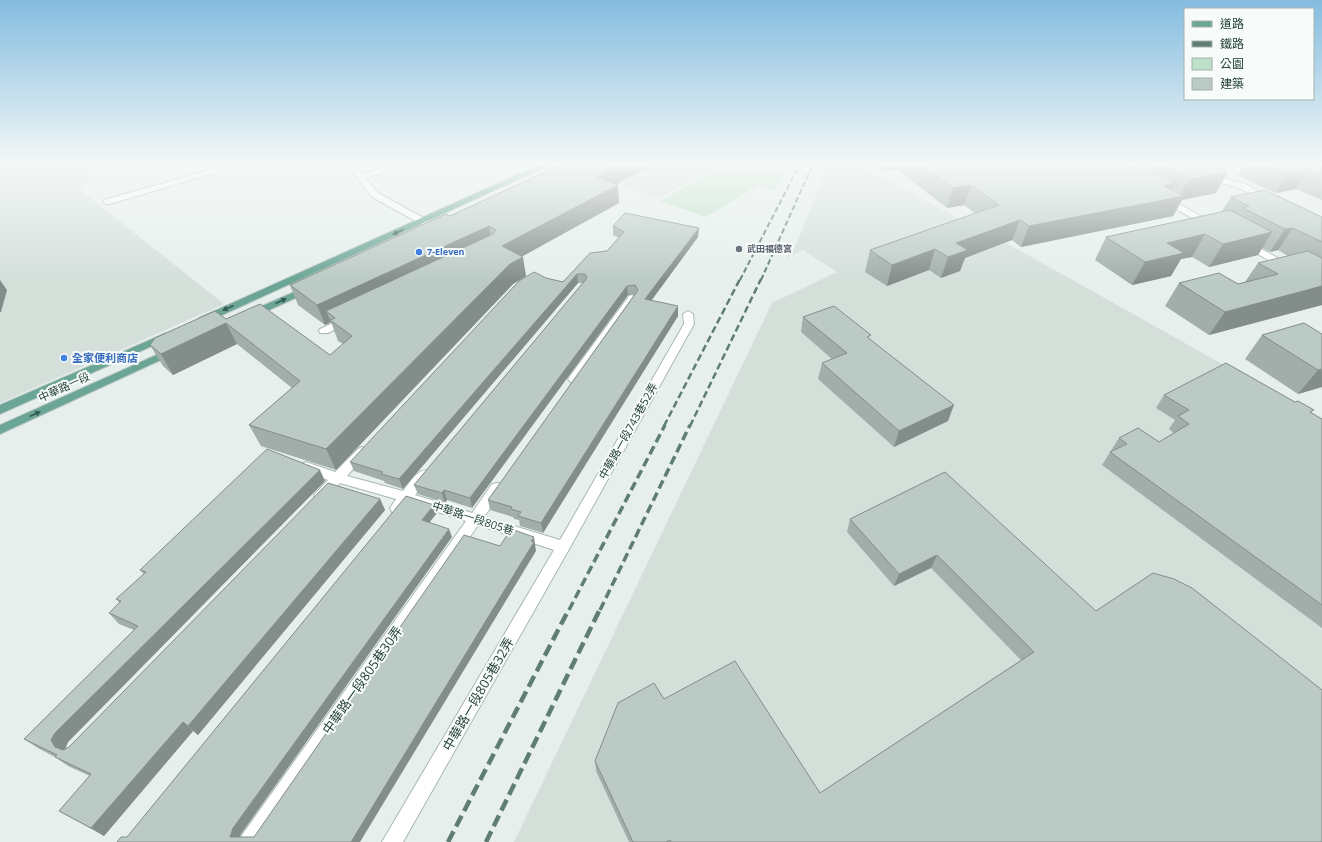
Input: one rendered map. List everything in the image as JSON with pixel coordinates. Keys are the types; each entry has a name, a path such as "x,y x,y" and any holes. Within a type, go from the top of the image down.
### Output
{"main road":[{"path":"197,322 462,203"},
{"path":"423,236 442,227"},
{"path":"244,318 316,285"},
{"name":"中華路一段","path":"0,410 176,332"},
{"name":"中華路一段","path":"0,430 179,348"}],"street":[{"path":"390,203 423,221 442,227"},
{"path":"1172,203 1220,230"},
{"path":"1241,241 1296,272"},
{"path":"567,389 632,298"},
{"name":"中華路一段743巷52弄","path":"563,547 689,324 688,314"},
{"path":"324,331 352,317"},
{"path":"311,506 370,443"},
{"name":"中華路一段805巷","path":"294,463 338,478 475,518 563,547"},
{"path":"386,521 431,466"},
{"name":"中華路一段805巷30弄","path":"250,842 503,480"},
{"name":"中華路一段805巷32弄","path":"392,842 563,547"}],"shaded area":[{"path":"0,203 97,203 224,304 0,403"},
{"path":"812,203 930,203 1019,250 1322,420 1322,842 514,842 772,303 837,272 803,250 786,258 796,245"}],"green space":[{"path":"667,203 729,203 706,217"}],"building":[{"path":"477,203 583,203 502,246 523,257 510,264 326,449 249,425 300,381 226,323 161,354 150,345 155,338 215,311 226,319 260,304 330,355 352,336 330,320 335,318 326,311 493,234 496,230 489,226 317,305 290,285 446,214 450,216"},
{"path":"997,203 1146,203 1029,226 1020,220 956,243 968,250 948,257 935,249 892,265 870,250 999,205"},
{"path":"1244,203 1293,203 1322,217 1322,242 1293,228 1285,229 1243,208 1249,206"},
{"path":"1230,210 1272,232 1223,244 1205,234 1167,243 1184,253 1145,262 1106,237"},
{"path":"625,213 699,228 645,299 678,306 541,523 518,516 521,512 511,509 512,507 488,500 638,290 635,285 627,286 470,498 444,490 442,493 414,485 587,278 585,274 577,274 399,479 381,474 383,472 350,462 519,281 534,272 546,278 563,282 590,253 607,251 624,232 613,226"},
{"path":"1308,251 1322,258 1322,286 1225,312 1179,283 1219,273 1238,284 1278,274 1258,263"},
{"path":"834,306 871,335 867,337 954,405 899,431 822,363 847,353 803,317"},
{"path":"1304,323 1322,334 1322,369 1318,370 1262,335"},
{"path":"1226,363 1295,402 1298,401 1314,410 1310,412 1322,419 1322,605 1110,452 1127,444 1119,438 1138,428 1159,442 1189,424 1178,416 1189,410 1164,395"},
{"path":"267,449 320,470 55,733 51,740 55,747 63,750 69,747 328,483 380,499 188,726 183,722 91,828 59,811 91,774 55,757 57,755 24,739 138,626 109,613 121,601 116,599 146,572 140,570"},
{"path":"945,472 1096,611 1153,573 1174,579 1192,588 1322,690 1322,842 671,842 670,840 666,842 633,842 595,761 618,703 654,683 664,699 735,661 820,793 1034,652 937,555 899,574 850,519"},
{"path":"406,496 434,505 422,520 449,529 233,828 230,837 254,837 464,535 500,546 511,529 534,537 531,541 534,542 351,842 117,842 121,837 127,837"}],"railway":[{"path":"740,280 780,203"},
{"path":"761,280 795,203"},
{"path":"664,426 740,279"},
{"path":"690,426 761,279"},
{"path":"569,610 665,425"},
{"path":"600,610 690,425"},
{"path":"448,842 569,609"},
{"path":"486,842 600,609"}],"place":[{"name":"武田福德宮","path":"739,249"},
{"name":"7-Eleven","path":"419,252"},
{"name":"全家便利商店","path":"64,358"}]}
